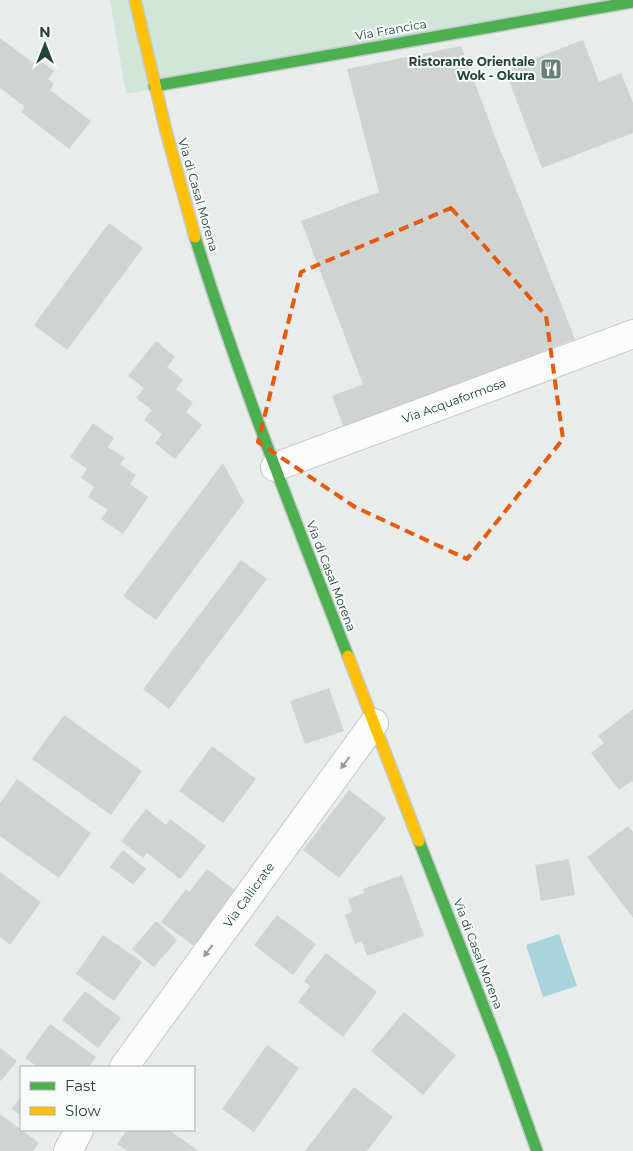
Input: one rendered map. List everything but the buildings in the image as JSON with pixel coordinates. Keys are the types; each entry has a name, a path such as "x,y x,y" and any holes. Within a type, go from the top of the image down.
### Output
{"main road":[{"name":"Via di Casal Morena","path":"135,0 154,86 181,189 233,354 274,468 503,1056 537,1151"},
{"name":"Via Francica","path":"154,86 633,2"}],"street":[{"name":"Via Acquaformosa","path":"274,468 633,334"},
{"name":"Via Callicrate","path":"125,1066 374,723"},
{"path":"68,1151 78,1131"}],"highlighted area":[{"path":"451,208 546,316 563,439 467,559 355,507 258,442 301,272"}],"green space":[{"path":"110,0 633,0 633,2 126,94"}],"water":[{"path":"559,934 577,986 543,997 526,945"}],"traffic: fast":[{"path":"154,86 633,2"},
{"path":"195,237 230,343 287,500 348,656"},
{"path":"419,841 503,1056 537,1151"}],"traffic: slow":[{"path":"135,0 166,131 195,237"},
{"path":"348,656 419,841"}],"place":[{"name":"Ristorante Orientale Wok - Okura","path":"551,69"}]}
